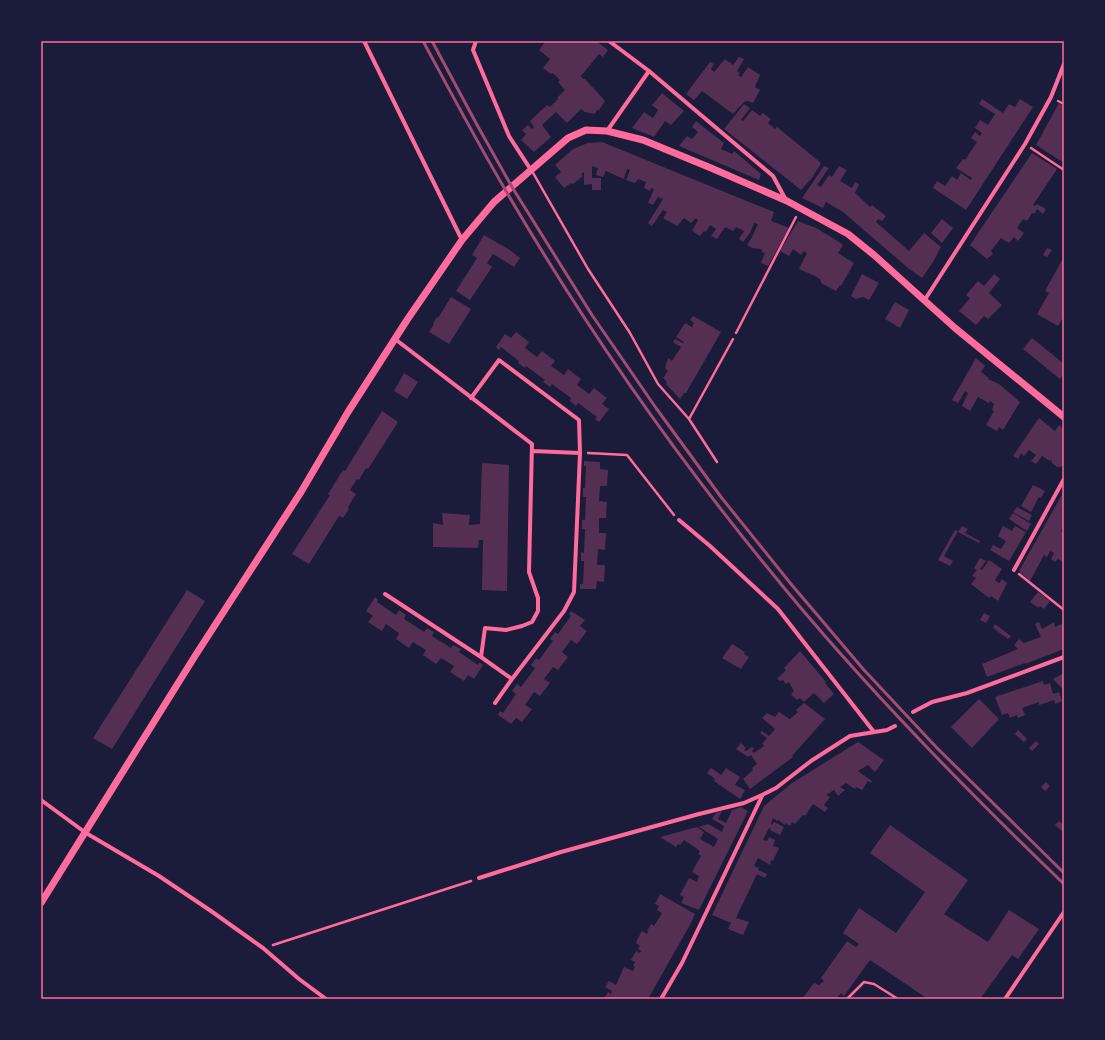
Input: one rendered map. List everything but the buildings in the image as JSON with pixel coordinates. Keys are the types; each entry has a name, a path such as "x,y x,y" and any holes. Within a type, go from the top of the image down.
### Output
{"street":[{"path":"364,41 462,240"},
{"path":"476,41 473,50 509,136 532,171"},
{"path":"609,41 649,71 773,176 787,201"},
{"path":"924,301 1024,144 1051,96 1064,64"},
{"path":"607,131 649,71"},
{"path":"41,903 195,656 301,492 348,412 462,240 494,202 532,171 568,138 586,130 607,131 643,140 787,201 848,234 874,255 924,301 1064,417"},
{"path":"395,339 532,444 529,572 538,598 538,611 532,622 522,626 506,630 485,628 481,657"},
{"path":"471,398 499,360 579,420 580,453 574,592 564,611 495,703"},
{"path":"532,451 580,453"},
{"path":"1014,570 1064,480"},
{"path":"679,520 710,546 778,609 874,732"},
{"path":"385,594 512,679"},
{"path":"913,712 932,702 967,693 1064,657"},
{"path":"479,878 560,852 744,803 762,796 776,788 811,760 850,736 887,730 895,726"},
{"path":"661,999 682,963 762,796"},
{"path":"41,800 86,833 159,876 211,911 263,948 299,980 326,999"},
{"path":"1005,999 1064,912"}],"lane":[{"path":"532,171 588,269 630,333 658,384 688,419 717,462"},
{"path":"688,419 733,339"},
{"path":"847,999 864,982 874,984 898,999"}],"path":[{"path":"1024,144 1064,170"},
{"path":"733,339 800,209"},
{"path":"580,453 627,455 679,520"},
{"path":"1014,570 1064,610"},
{"path":"263,948 479,878"}],"railway":[{"path":"423,41 495,173 569,294 637,396 709,494 785,589 851,666 955,777 1064,884"},
{"path":"432,41 512,187 592,315 656,408 721,497 791,584 864,670 937,748 1064,873"}]}
